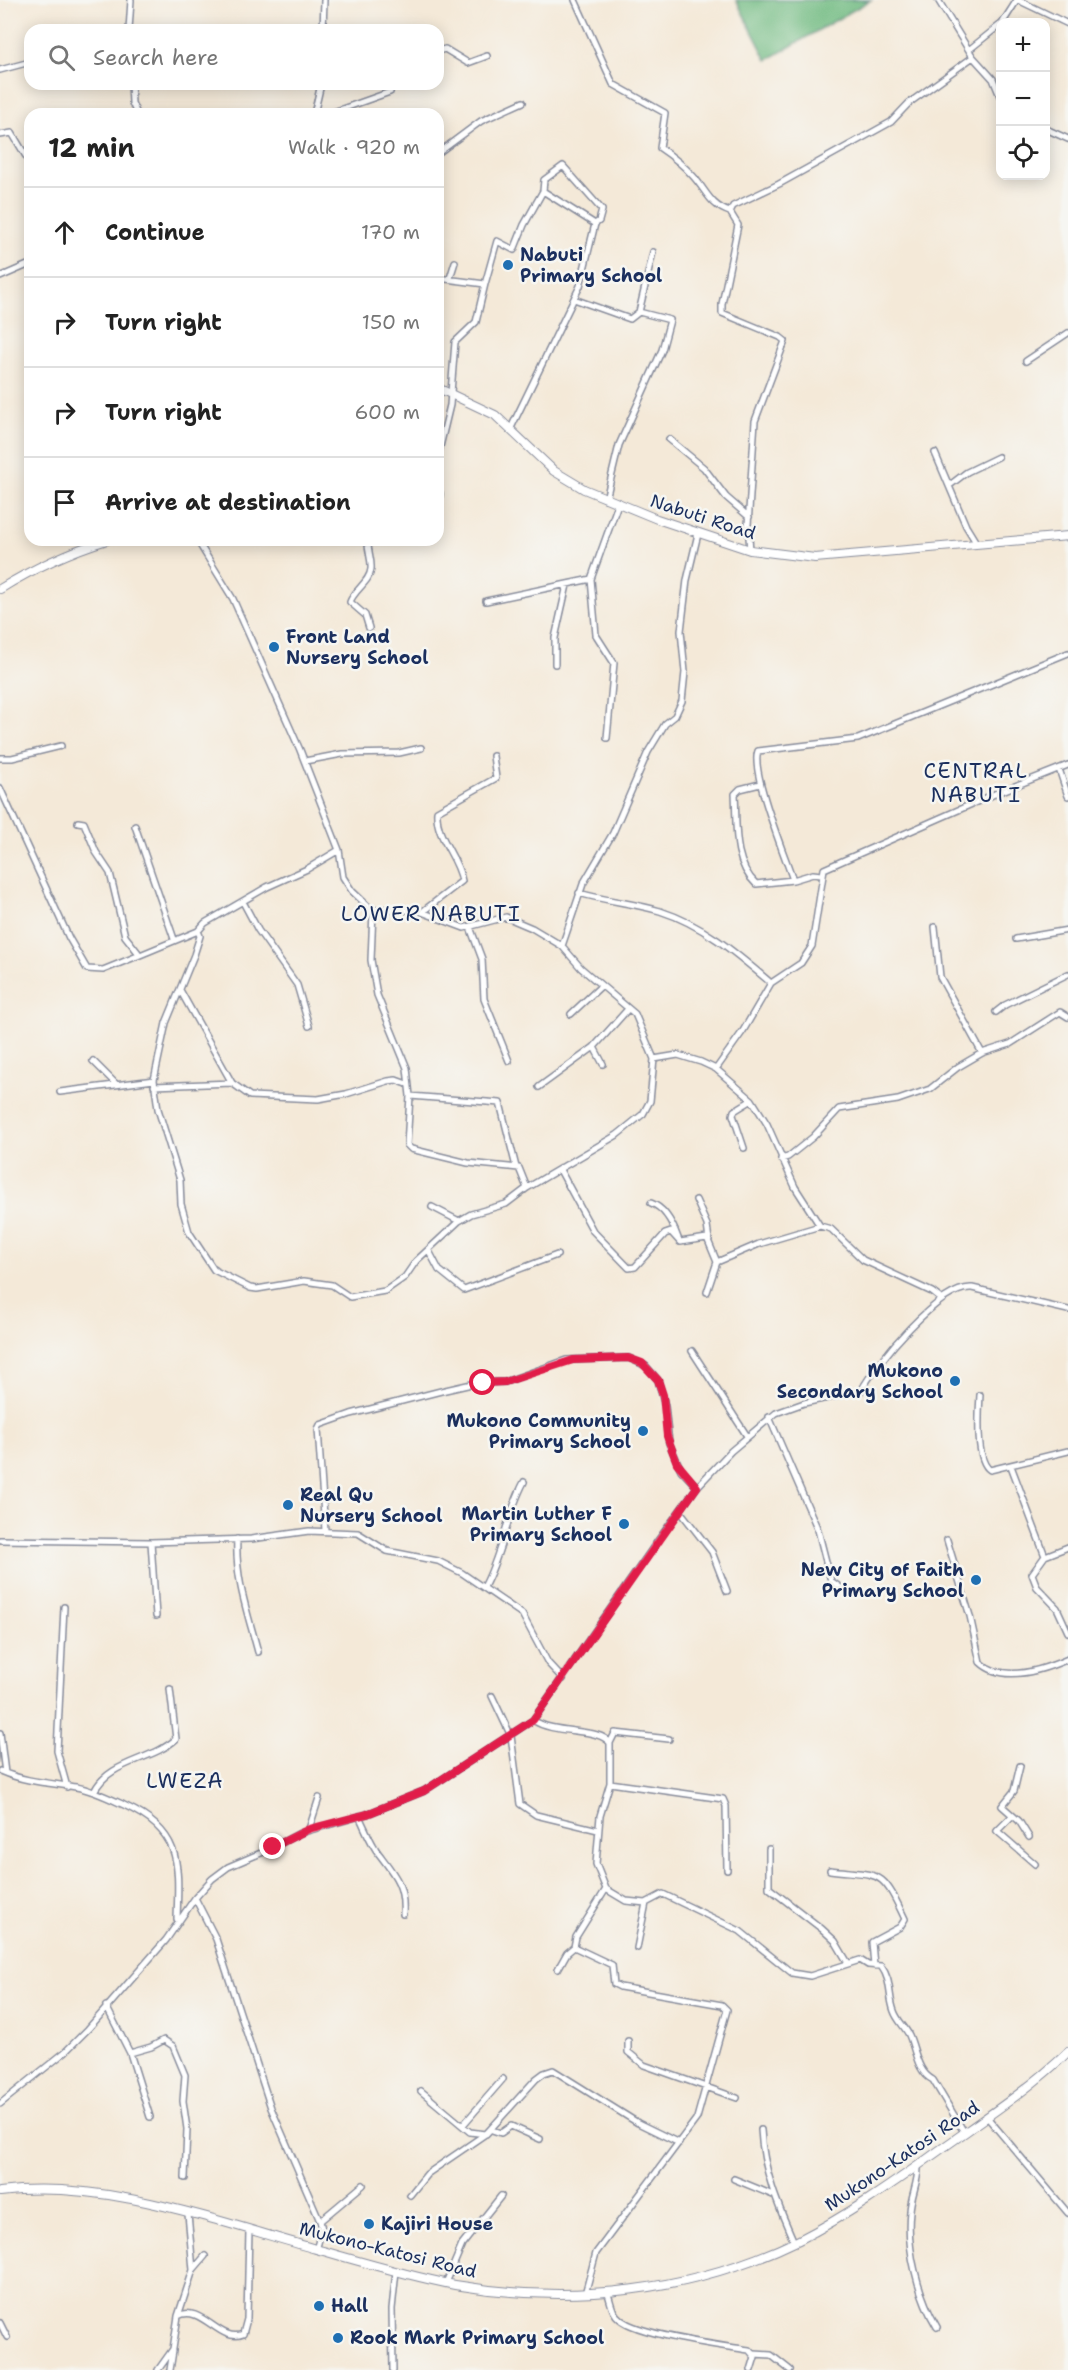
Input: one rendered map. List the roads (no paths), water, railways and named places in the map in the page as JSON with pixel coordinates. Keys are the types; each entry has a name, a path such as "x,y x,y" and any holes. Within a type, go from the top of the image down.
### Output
{"main road":[{"name":"Nabuti Road","path":"444,390 495,415 554,471 606,499 698,534 750,550 814,558 1068,536"},
{"path":"0,589 31,570 68,552 88,546"},
{"name":"Mukono-Katosi Road","path":"0,2192 49,2190 116,2196 446,2283 507,2291 608,2294 714,2272 794,2242 853,2209 918,2165 1050,2070 1068,2052"}],"street":[{"path":"129,24 131,0"},
{"path":"323,24 324,0"},
{"path":"575,0 613,84 666,113 660,148 694,176 711,201 719,209 730,212 738,225 722,313 785,341 755,421 749,517 750,550"},
{"path":"938,0 973,57 993,79 996,86"},
{"path":"1006,18 1018,0 1068,24"},
{"path":"970,50 996,29"},
{"path":"444,50 468,63 487,56"},
{"path":"730,212 734,206 779,184 891,122 909,103 973,57"},
{"path":"0,70 24,64"},
{"path":"131,90 134,108"},
{"path":"315,108 320,90"},
{"path":"345,108 390,92"},
{"path":"444,149 481,121 524,102"},
{"path":"1050,131 1068,140"},
{"path":"0,135 12,133 24,153"},
{"path":"444,426 451,393 455,342 476,322 497,241 514,250 524,225 543,191 544,180 563,166 602,210 595,224 580,286 511,428"},
{"path":"543,191 595,224"},
{"path":"574,299 630,319 639,312 653,252"},
{"path":"450,278 454,262"},
{"path":"2,274 24,266"},
{"path":"444,278 485,284"},
{"path":"606,499 619,445 662,350 670,320 639,312"},
{"path":"1026,361 1068,333"},
{"path":"669,439 704,468 726,497 749,517"},
{"path":"935,453 966,526 977,544"},
{"path":"950,485 967,472 998,457"},
{"path":"607,738 614,663 596,635 591,579 618,504"},
{"path":"562,946 579,893 613,833 648,752 665,724 675,716 682,701 685,672 682,622 687,579 698,534"},
{"path":"201,546 232,599 305,761 339,850 342,877 352,891 373,911 371,966 387,1023 406,1062 410,1096 406,1139 411,1149 468,1163 516,1167 522,1170 527,1188"},
{"path":"369,546 372,568 370,576 353,594 350,602 365,615 369,628"},
{"path":"486,601 591,579"},
{"path":"555,664 555,638 567,585"},
{"path":"793,880 760,784 756,758 758,751 858,739 1068,653"},
{"path":"0,758 61,746"},
{"path":"305,761 342,754 399,753 421,748"},
{"path":"422,912 462,881 456,863 439,830 437,811 496,777 493,756"},
{"path":"716,1069 743,1031 771,983 801,963 812,946 821,875 824,869 1068,765"},
{"path":"1059,769 1068,796"},
{"path":"760,784 740,789 735,794 736,842 742,863 756,884 793,880 813,874 821,875"},
{"path":"0,788 69,938 87,969 103,970 198,931 205,923 339,850"},
{"path":"78,822 84,823 96,852 110,873 125,936 140,955"},
{"path":"135,825 174,939"},
{"path":"579,893 658,911 693,926 732,949 771,983"},
{"path":"243,902 258,930 297,985 309,1026"},
{"path":"198,931 200,936 194,956 166,1023 154,1083 165,1134 180,1180 181,1204 187,1227 214,1270 222,1276 257,1290 304,1281 325,1283 350,1297 385,1291 405,1277 416,1261 459,1221 471,1214 506,1204 527,1188 616,1135 643,1114 650,1101 654,1059 635,1014 601,986 562,946 532,928 506,917 464,928 422,912 383,909 373,911"},
{"path":"470,927 482,959 484,999 509,1061"},
{"path":"935,927 940,977 982,1053"},
{"path":"1016,939 1068,930"},
{"path":"996,1012 1005,1005 1068,974"},
{"path":"571,1014 601,986"},
{"path":"180,990 232,1083 257,1098 318,1099 346,1094 388,1081 396,1080 407,1084"},
{"path":"539,1087 594,1047 628,1009"},
{"path":"782,1159 788,1157 813,1137 839,1109 898,1100 930,1089 958,1067 982,1053 1010,1044 1060,1012 1068,1017"},
{"path":"594,1047 603,1064"},
{"path":"654,1059 678,1055 716,1069 752,1100 767,1124 782,1159 820,1226"},
{"path":"93,1061 116,1084"},
{"path":"60,1092 116,1084 232,1083"},
{"path":"410,1096 500,1103 516,1167"},
{"path":"744,1148 733,1115 734,1111 752,1100"},
{"path":"560,1170 593,1231 626,1266 635,1267 665,1234 671,1232 680,1242"},
{"path":"696,1200 707,1225 717,1262 707,1292"},
{"path":"651,1203 659,1206 673,1224 680,1242"},
{"path":"432,1207 459,1221"},
{"path":"717,1262 759,1244 820,1226 831,1229 863,1260 932,1292 941,1299"},
{"path":"680,1242 707,1238 710,1240"},
{"path":"429,1251 439,1270 464,1290 557,1255"},
{"path":"0,2104 65,2052 160,1947 177,1920 195,1898 228,1867 309,1829 359,1816 436,1785 533,1720 697,1487 769,1417 804,1403 861,1391 868,1379 907,1332 941,1299 962,1289 972,1288 1068,1310"},
{"path":"693,1351 747,1436"},
{"path":"325,1530 318,1430 320,1425 351,1414 450,1389 476,1383 505,1382 573,1360 628,1358 642,1363 650,1370 663,1395 669,1443 681,1470 697,1487"},
{"path":"980,1395 979,1430 986,1467 990,1470 1068,1451"},
{"path":"769,1417 818,1530 831,1581 840,1588"},
{"path":"1011,1466 1046,1556"},
{"path":"484,1587 494,1569 508,1515 524,1482"},
{"path":"680,1511 712,1552 727,1591"},
{"path":"0,1540 151,1542 237,1539 325,1530 358,1533 387,1551 438,1561 484,1587 524,1617 548,1663 563,1679"},
{"path":"237,1539 236,1563 239,1586 258,1652"},
{"path":"947,1540 972,1622 980,1662 993,1671 1020,1673 1068,1659"},
{"path":"151,1542 156,1616"},
{"path":"1068,1547 1046,1556 1034,1568 1032,1574 1036,1587 1057,1608 1068,1632"},
{"path":"64,1607 57,1751 67,1787"},
{"path":"94,1792 107,1773 125,1767 176,1739 170,1689"},
{"path":"492,1696 511,1736 520,1804 524,1809 536,1815 598,1830"},
{"path":"533,1720 549,1729 602,1735 610,1743"},
{"path":"0,1733 3,1772 37,1782 94,1792 140,1812 164,1831 178,1871 177,1920"},
{"path":"669,1739 615,1733 610,1743 610,1783 598,1830 596,1864 606,1889 626,1901 646,1903 663,1894 669,1896 692,1910 740,1931 792,1973 802,1976 825,1972 860,1960 874,1966 881,1966 887,1974 894,2013 909,2034 926,2076 933,2080 964,2132"},
{"path":"1020,1766 1014,1791 1002,1806 1019,1821 1029,1837"},
{"path":"610,1783 723,1799 726,1806 727,1870"},
{"path":"309,1829 319,1798"},
{"path":"359,1816 379,1855 391,1868 403,1889 403,1914"},
{"path":"1012,1816 997,1831 1035,1864"},
{"path":"769,1850 769,1888 835,1941 848,1963"},
{"path":"830,1870 871,1873 878,1876 890,1890 905,1919 900,1927 872,1942 874,1966"},
{"path":"558,1969 567,1953 574,1947 576,1937 606,1889"},
{"path":"195,1898 216,1939 271,2108 320,2221 322,2229 316,2250"},
{"path":"637,1948 646,1903"},
{"path":"574,1947 612,1965 614,1984 620,1987 726,2007 697,2118 637,2194 596,2253 585,2294"},
{"path":"106,2006 129,2052 150,2117"},
{"path":"129,2052 151,2047 164,2040 173,2046 186,2082 183,2101 187,2129 185,2178"},
{"path":"628,2041 628,2052 644,2064 737,2098"},
{"path":"410,2195 427,2174 492,2130 536,2079 553,2070 638,2123 679,2143"},
{"path":"463,2125 504,2079"},
{"path":"421,2091 470,2132 486,2134"},
{"path":"987,2117 1068,2213"},
{"path":"492,2130 501,2133 511,2126 540,2139"},
{"path":"762,2130 763,2157 773,2195 794,2242"},
{"path":"918,2165 919,2174 911,2201 909,2226 927,2309 937,2327"},
{"path":"734,2179 773,2195"},
{"path":"320,2221 363,2185"},
{"path":"446,2283 462,2245 501,2196"},
{"path":"188,2214 193,2270"},
{"path":"178,2316 183,2313 192,2313 231,2336 243,2334 247,2319 249,2230"},
{"path":"170,2370 178,2316 193,2270 205,2256"},
{"path":"393,2370 392,2309 396,2271"},
{"path":"608,2294 615,2314 621,2321 633,2326 749,2350 754,2354 771,2355 790,2370"},
{"path":"0,2323 7,2337"},
{"path":"158,2370 173,2349"},
{"path":"751,2370 754,2354"}],"place":[{"name":"Nabuti Primary School","path":"508,265"},
{"name":"Front Land Nursery School","path":"274,647"},
{"name":"Mukono Secondary School","path":"955,1381"},
{"name":"Mukono Community Primary School","path":"643,1431"},
{"name":"Real Qu Nursery School","path":"288,1505"},
{"name":"Martin Luther F Primary School","path":"624,1524"},
{"name":"New City of Faith Primary School","path":"976,1580"},
{"name":"Kajiri House","path":"369,2224"},
{"name":"Hall","path":"319,2306"},
{"name":"Rook Mark Primary School","path":"338,2338"}],"district":[{"name":"CENTRAL NABUTI","path":"976,783"},
{"name":"LOWER NABUTI","path":"431,914"},
{"name":"LWEZA","path":"185,1781"}]}
